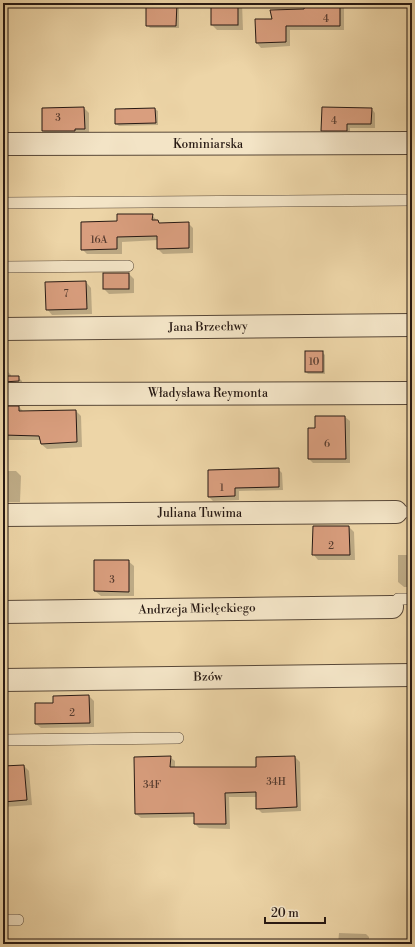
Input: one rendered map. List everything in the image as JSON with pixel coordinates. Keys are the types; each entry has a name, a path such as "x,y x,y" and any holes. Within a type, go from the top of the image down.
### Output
{"street":[{"name":"Kominiarska","path":"3,144 412,143"},
{"name":"Jana Brzechwy","path":"3,329 412,325"},
{"name":"Władysława Reymonta","path":"3,394 412,393"},
{"name":"Juliana Tuwima","path":"3,515 404,512"},
{"name":"Andrzeja Mielęckiego","path":"3,612 392,607"},
{"name":"Bzów","path":"3,680 412,675"}],"lane":[{"path":"3,203 412,200"},
{"path":"3,267 128,266"},
{"path":"392,607 398,599 412,599"},
{"path":"3,740 178,738"},
{"path":"3,920 18,920"}],"building":[{"path":"146,3 177,3 176,26 146,26"},
{"path":"211,3 238,3 238,25 211,25"},
{"path":"340,3 340,26 286,26 286,42 256,43 255,19 272,19 270,10 304,9 305,4"},
{"path":"84,107 85,129 75,129 75,131 42,131 42,108"},
{"path":"322,107 372,108 371,124 347,124 347,131 321,131"},
{"path":"155,108 156,123 115,124 115,109"},
{"path":"117,214 153,214 152,220 158,220 159,223 189,222 189,248 157,249 157,236 117,237 117,249 81,250 81,222 117,221"},
{"path":"103,273 129,273 129,289 103,289"},
{"path":"86,281 87,309 46,310 45,282"},
{"path":"305,351 323,351 323,372 305,372"},
{"path":"3,376 19,376 19,381 3,382"},
{"path":"3,406 19,406 19,411 76,410 77,442 41,444 39,436 3,435"},
{"path":"315,416 345,416 346,459 308,459 308,428 315,428"},
{"path":"279,468 279,487 235,488 235,496 208,497 208,470"},
{"path":"313,526 349,526 350,555 312,555"},
{"path":"94,560 129,560 129,592 94,591"},
{"path":"89,695 90,723 35,724 35,703 53,703 53,696"},
{"path":"171,756 170,767 256,767 256,757 295,756 297,807 256,809 256,792 225,793 226,824 194,824 194,813 135,814 134,757"},
{"path":"24,765 27,800 3,802 3,766"}]}
